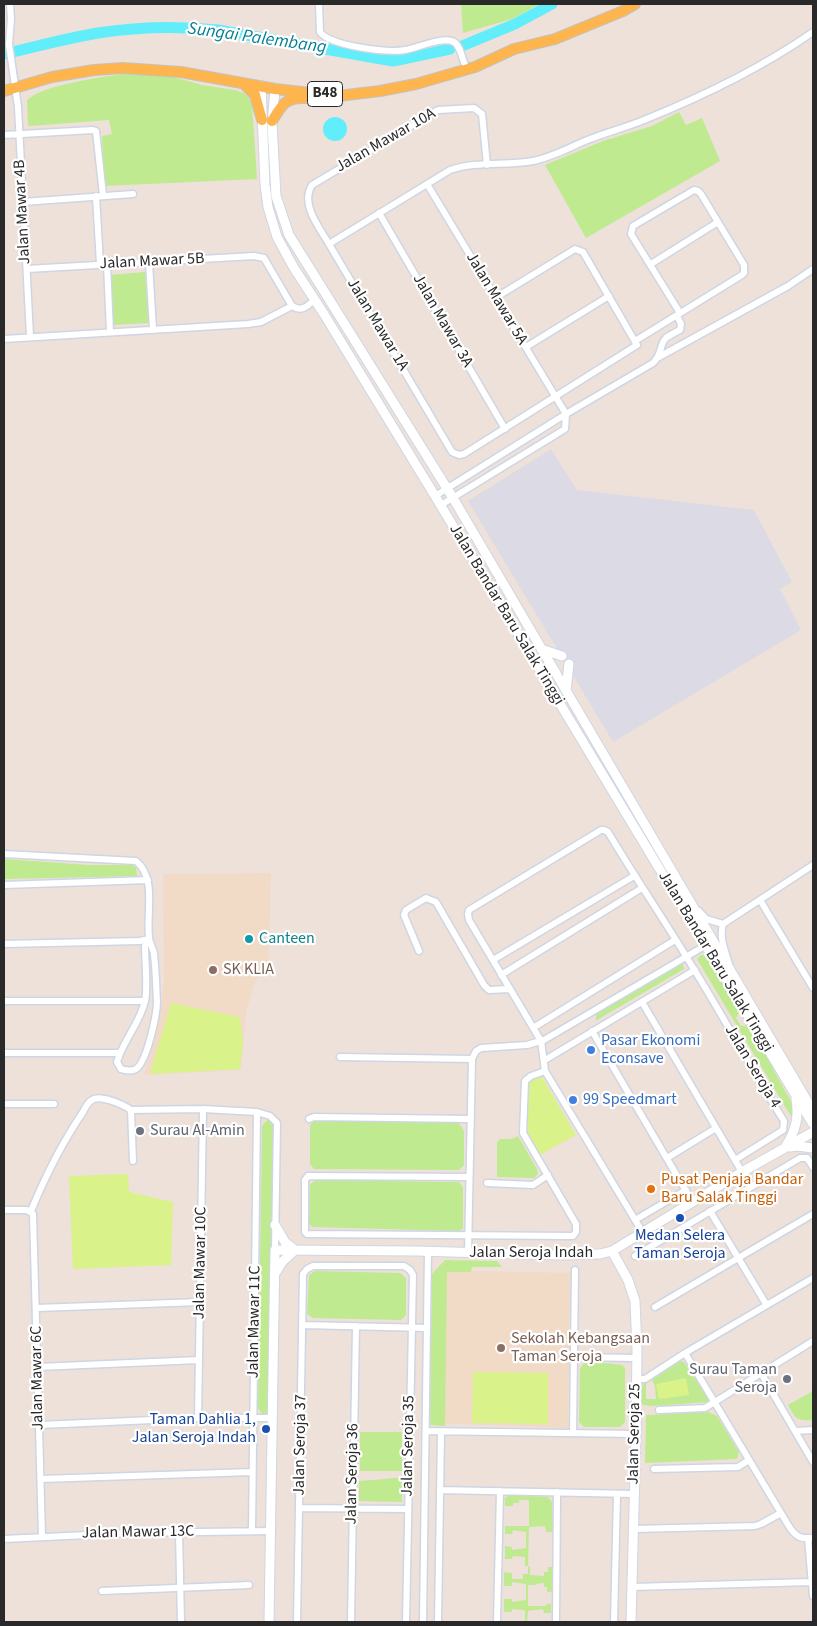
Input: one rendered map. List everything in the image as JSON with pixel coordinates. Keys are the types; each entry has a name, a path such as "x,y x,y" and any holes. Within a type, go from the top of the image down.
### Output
{"main road":[{"name":"B48","path":"9,89 52,77 94,70 123,68 180,72 261,86 338,96 380,91 416,84 467,69 514,49 555,40 624,11 635,4"},
{"path":"243,83 255,95 267,121 283,104 294,98 353,102 380,91"},
{"name":"Jalan Bandar Baru Salak Tinggi","path":"261,86 276,196 289,235 453,498 684,892 709,943 733,974 813,1111"},
{"name":"Jalan Bandar Baru Salak Tinggi","path":"275,88 267,121 263,162 268,207 277,237 709,943 813,1124"},
{"path":"541,649 562,656"},
{"path":"566,692 569,664"},
{"path":"785,1148 796,1129 795,1094"},
{"name":"Jalan Seroja Indah","path":"275,1250 600,1254 612,1251 742,1172 813,1132"},
{"path":"785,1148 797,1146 813,1148"},
{"path":"275,1225 285,1242 295,1250 282,1262 275,1274"},
{"path":"270,1622 275,1250"},
{"name":"Jalan Seroja 25","path":"612,1251 633,1290 635,1301 636,1434 631,1622"}],"street":[{"name":"Jalan Mawar 4B","path":"10,4 9,89 18,107 30,336"},
{"path":"319,4 320,32 329,39 375,49 395,51 450,40 458,46 462,62 467,69"},
{"path":"329,244 455,168 535,161 644,120 767,61 788,50 813,32"},
{"name":"Jalan Mawar 10A","path":"307,196 312,185 438,110 474,108 482,114 487,165"},
{"path":"4,135 92,130 98,134 103,264 110,332"},
{"name":"Jalan Mawar 5A","path":"427,184 566,414"},
{"path":"505,429 679,314 744,273 744,265 701,194 694,190 633,226 631,234 651,264 679,314 680,330 667,337 659,357"},
{"path":"23,202 133,194"},
{"name":"Jalan Mawar 1A","path":"307,196 314,218 452,452 459,455 464,454 505,429"},
{"name":"Jalan Mawar 3A","path":"379,213 505,429"},
{"path":"651,264 718,222"},
{"path":"495,298 574,249 583,252 636,343"},
{"name":"Jalan Mawar 5B","path":"27,269 254,256 264,258 292,306"},
{"path":"150,263 153,329"},
{"path":"435,496 566,414 653,363 659,357 788,286 813,269"},
{"path":"526,348 609,296"},
{"path":"4,339 153,329 215,327 261,322 292,306 300,309 304,308 314,300"},
{"path":"440,505 565,429 566,414"},
{"name":"Jalan Seroja 4","path":"493,960 469,920 469,910 601,830 608,832 695,970 754,1074 784,1122 783,1130 735,1160"},
{"path":"4,854 136,861 141,865 148,880 149,939 154,952 157,1002 145,1054 136,1069 130,1071 121,1069 117,1062 145,1001 145,946 149,939"},
{"path":"733,974 721,939 723,924 812,869"},
{"path":"634,876 493,960 541,1041 545,1071 643,1233"},
{"path":"4,885 148,880"},
{"path":"501,975 642,888"},
{"path":"684,892 706,919 723,924"},
{"path":"419,951 404,915 406,910 426,898 436,902 484,985 489,990 510,989"},
{"path":"760,900 813,988"},
{"path":"4,944 140,941 149,939"},
{"path":"533,1028 676,940"},
{"path":"468,1253 472,1059 476,1051 481,1048 527,1045 541,1041 709,943"},
{"path":"545,1060 695,970"},
{"path":"4,1002 145,1001"},
{"path":"642,1002 742,1172"},
{"path":"592,1032 693,1203"},
{"path":"4,1053 120,1053"},
{"path":"340,1057 472,1059"},
{"path":"469,1177 308,1176 305,1180 305,1230 307,1234 573,1236 576,1232 576,1224 523,1132 524,1081 531,1076 545,1071"},
{"path":"4,1210 31,1211 43,1183 72,1128 91,1100 97,1098 120,1103 131,1110 203,1109 257,1112 270,1116 277,1123 275,1250"},
{"path":"4,1104 54,1104"},
{"name":"Jalan Mawar 10C","path":"198,1418 203,1109"},
{"path":"131,1110 133,1161"},
{"name":"Jalan Mawar 11C","path":"252,1531 257,1112"},
{"path":"309,1119 314,1117 470,1119"},
{"path":"667,1158 716,1128"},
{"path":"635,1256 800,1158 807,1158 813,1167"},
{"path":"487,1184 533,1185 548,1176"},
{"path":"635,1220 686,1190"},
{"name":"Jalan Mawar 6C","path":"31,1211 34,1221 37,1308 42,1536"},
{"path":"710,1211 766,1304"},
{"path":"656,1308 813,1214"},
{"path":"423,1622 428,1251"},
{"name":"Jalan Seroja 35","path":"307,1269 313,1266 404,1266 410,1270 412,1275 406,1622"},
{"name":"Jalan Seroja 37","path":"297,1622 304,1274 307,1269"},
{"path":"573,1433 575,1270"},
{"path":"636,1379 645,1379 684,1353 813,1278"},
{"path":"37,1308 200,1302"},
{"path":"303,1326 427,1328"},
{"name":"Jalan Seroja 36","path":"351,1622 356,1326"},
{"path":"659,1410 705,1408 813,1341"},
{"path":"684,1353 794,1535 801,1539 810,1538 813,1596"},
{"path":"574,1357 636,1358"},
{"path":"38,1367 199,1360"},
{"path":"761,1373 813,1462"},
{"path":"40,1425 198,1418 273,1418"},
{"path":"795,1431 813,1430"},
{"path":"426,1432 636,1434"},
{"path":"438,1622 442,1432"},
{"path":"654,1469 738,1467 749,1460"},
{"path":"41,1479 252,1472"},
{"path":"440,1490 634,1494"},
{"path":"497,1622 500,1491"},
{"path":"556,1622 558,1492"},
{"path":"614,1622 618,1494"},
{"path":"300,1508 408,1509"},
{"path":"634,1529 755,1526 780,1513"},
{"name":"Jalan Mawar 13C","path":"4,1538 272,1531"},
{"path":"178,1532 181,1622"},
{"path":"632,1587 812,1582"},
{"path":"102,1591 249,1586"}],"shaded area":[{"path":"551,449 577,490 754,510 792,582 780,589 801,630 613,742 468,501"},
{"name":"SK KLIA","path":"271,873 269,960 254,985 246,1012 241,1070 144,1075 159,1021 164,980 163,874"},
{"name":"Sekolah Kebangsaan Taman Seroja","path":"435,1270 570,1273 568,1428 432,1423"}],"green space":[{"path":"461,4 539,4 512,19 463,33"},
{"path":"135,72 167,75 202,85 244,93 252,104 257,179 104,186 102,136 112,134 109,120 28,125 27,100 36,94 62,85"},
{"path":"679,112 686,125 702,118 720,161 586,238 545,165 603,141 652,126"},
{"path":"145,272 149,323 112,325 110,275"},
{"path":"4,859 88,865 131,865 136,867 137,876 4,879"},
{"path":"701,955 708,956 740,1010 736,1018 741,1026 749,1025 773,1064 773,1069 793,1105 795,1123 697,959"},
{"path":"683,964 684,969 596,1020 596,1014"},
{"path":"171,1003 240,1017 243,1042 240,1069 150,1074"},
{"path":"541,1075 576,1135 540,1155 528,1134 526,1113 529,1084 533,1078"},
{"path":"268,1119 274,1121 269,1410 267,1414 262,1414 258,1408 262,1126"},
{"path":"315,1120 459,1123 464,1131 464,1165 459,1170 314,1169 310,1164 310,1125"},
{"path":"518,1136 538,1174 534,1178 497,1177 497,1142 499,1139 512,1139"},
{"path":"128,1174 129,1192 173,1202 171,1265 73,1269 69,1176"},
{"path":"315,1180 459,1182 463,1187 463,1228 459,1231 312,1227 309,1223 310,1185"},
{"path":"445,1260 497,1261 502,1267 472,1267 471,1272 447,1272 445,1426 431,1425 430,1421 432,1274"},
{"path":"315,1271 400,1273 406,1278 406,1315 401,1320 313,1318 307,1314 309,1275"},
{"path":"586,1361 622,1365 625,1368 625,1422 620,1427 584,1427 579,1422 580,1368"},
{"path":"679,1361 684,1362 709,1400 708,1402 651,1406 639,1404 640,1389 644,1383 646,1383 646,1399 656,1399 655,1386 652,1380"},
{"path":"473,1372 548,1373 548,1424 472,1423"},
{"path":"686,1378 689,1395 659,1399 656,1384"},
{"path":"813,1391 813,1420 797,1418 788,1405"},
{"path":"708,1412 717,1416 739,1452 737,1459 645,1463 646,1415"},
{"path":"360,1432 402,1432 402,1471 360,1471"},
{"path":"402,1477 402,1502 359,1501 359,1481"},
{"path":"509,1495 548,1497 552,1502 553,1532 546,1532 545,1526 529,1527 528,1566 525,1566 525,1557 513,1556 512,1559 505,1559 505,1546 512,1547 512,1550 526,1548 526,1532 513,1530 512,1534 505,1534 505,1526 529,1526 529,1500 519,1500 519,1503 513,1503 513,1506 505,1506 505,1498"},
{"path":"528,1566 530,1567 530,1575 544,1576 544,1572 548,1572 548,1567 552,1567 552,1592 547,1592 547,1587 544,1587 544,1583 528,1585 528,1606 546,1606 551,1604 551,1613 544,1613 543,1609 528,1611 527,1622 525,1622 525,1610 512,1609 512,1612 504,1612 504,1599 512,1599 512,1602 526,1600 526,1584 512,1582 512,1586 504,1586 504,1572 512,1573 512,1579 523,1579 523,1574 528,1574"}],"water":[{"path":"335,117 340,118 346,124 346,134 340,140 335,141 330,140 324,134 323,129 324,124 330,118"}],"waterway":[{"name":"Sungai Palembang","path":"462,46 515,24 552,4"},
{"name":"Sungai Palembang","path":"4,54 98,33 127,29 158,28 218,30 393,61 450,49"}],"place":[{"name":"Canteen","path":"249,939"},
{"name":"SK KLIA","path":"213,970"},
{"name":"Pasar Ekonomi Econsave","path":"591,1050"},
{"name":"99 Speedmart","path":"573,1100"},
{"name":"Surau Al-Amin","path":"140,1131"},
{"name":"Pusat Penjaja Bandar Baru Salak Tinggi","path":"651,1189"},
{"name":"Medan Selera Taman Seroja","path":"680,1218"},
{"name":"Sekolah Kebangsaan Taman Seroja","path":"501,1348"},
{"name":"Surau Taman Seroja","path":"787,1379"},
{"name":"Taman Dahlia 1, Jalan Seroja Indah","path":"266,1429"}]}
